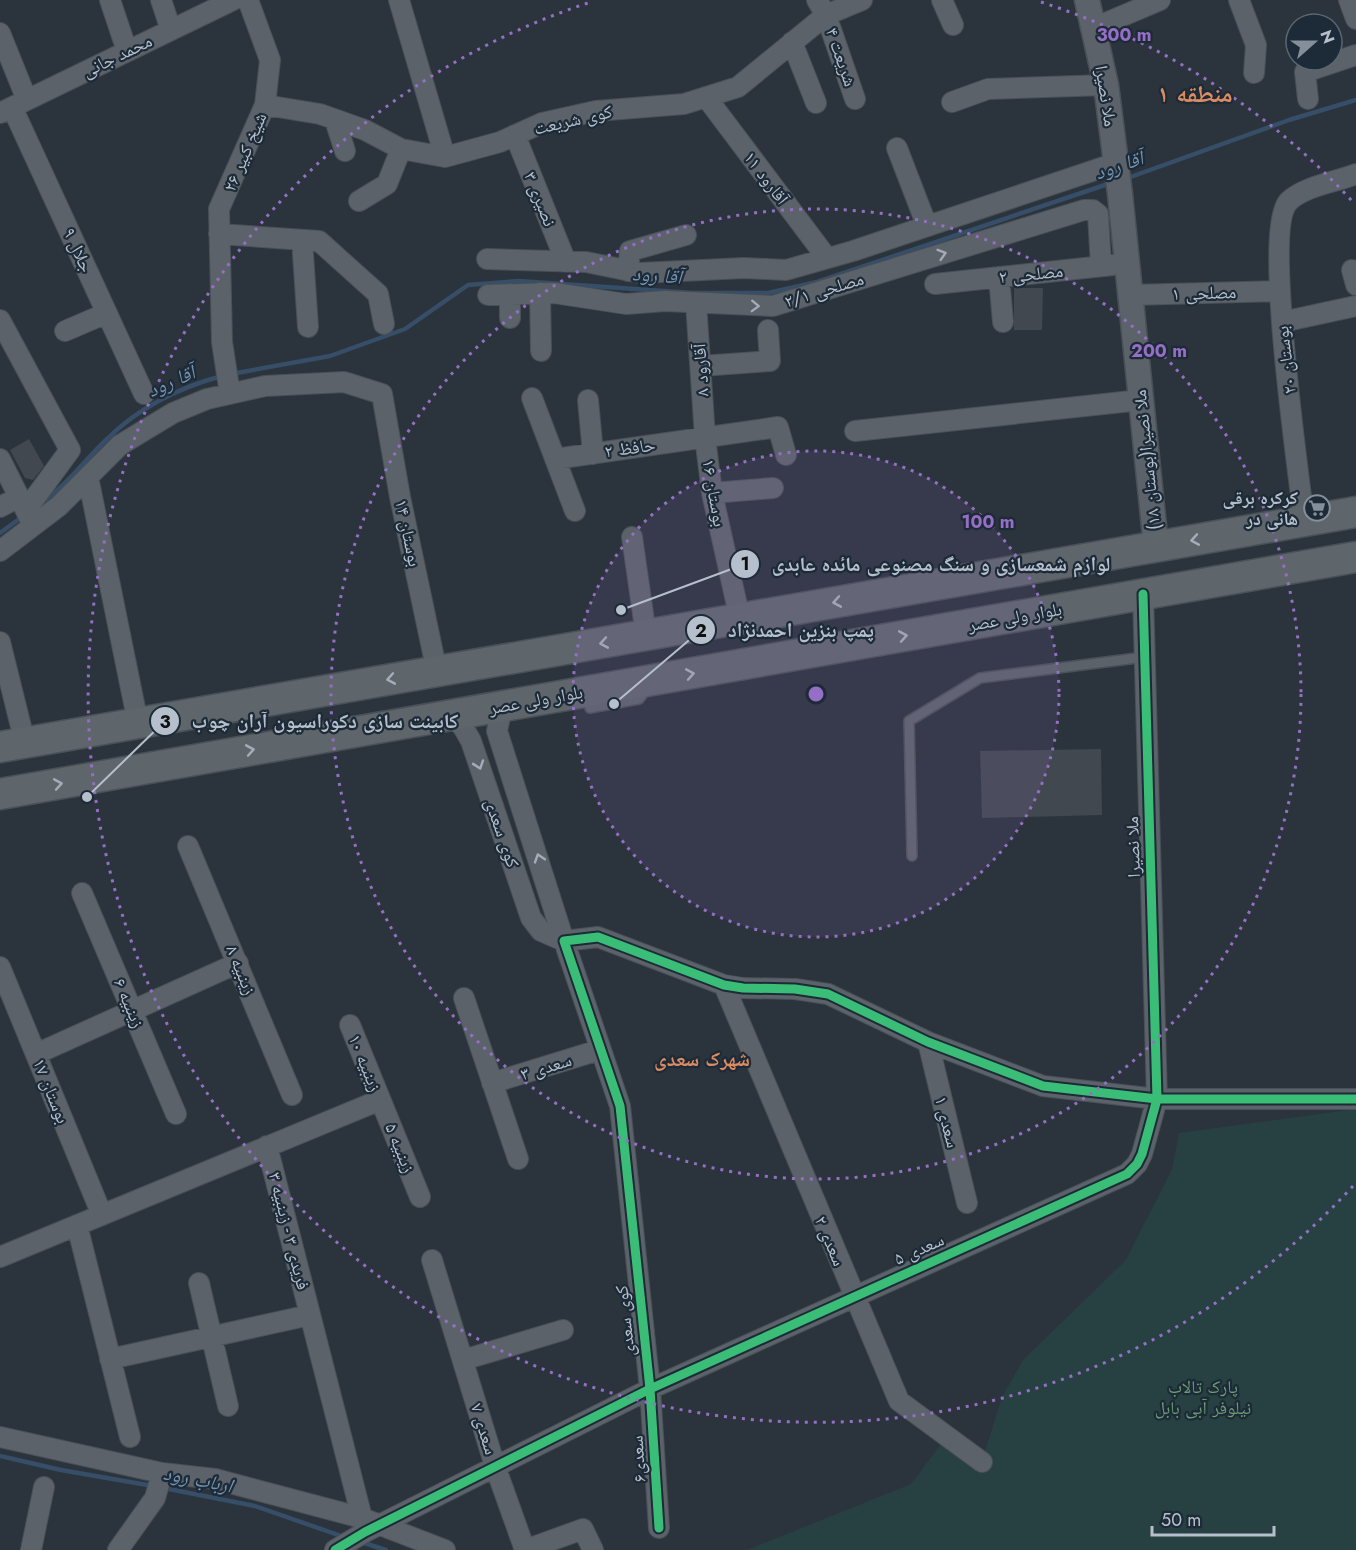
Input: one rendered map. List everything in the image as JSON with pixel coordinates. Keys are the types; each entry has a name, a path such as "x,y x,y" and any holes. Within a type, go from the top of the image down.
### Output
{"main road":[{"path":"12,745 1356,512"},
{"name":"بلوار ولی عصر","path":"0,794 1356,557"},
{"path":"979,577 986,622"}],"street":[{"path":"110,0 127,51"},
{"path":"161,0 171,30"},
{"name":"محمد جانی","path":"13,107 233,0"},
{"name":"شیخ کبیر ۲۶","path":"230,394 222,342 219,209 265,105 270,60 248,0"},
{"path":"399,0 445,157"},
{"name":"کوی شریعت","path":"265,105 335,120 365,130 401,148 445,157 514,135 542,123 596,111 684,105 738,87 792,42 821,7 862,0"},
{"path":"942,0 953,26"},
{"name":"ملا نصیرا","path":"1087,0 1106,85 1118,177"},
{"path":"1094,28 1160,0"},
{"path":"1239,0 1256,45 1254,73"},
{"path":"1349,0 1356,19"},
{"name":"شریعت ۴","path":"821,7 855,99"},
{"name":"جلال ۹","path":"0,33 13,107 144,394"},
{"path":"792,42 816,103"},
{"path":"1308,99 1305,72 1356,55"},
{"path":"952,102 988,89 1106,85"},
{"name":"آقارود ۱۱","path":"706,97 827,258"},
{"path":"335,120 345,150"},
{"name":"نصیری ۳","path":"514,135 566,262"},
{"path":"359,201 387,184 401,148"},
{"path":"897,148 927,226"},
{"name":"بوستان ۲۰","path":"1304,520 1278,291 1278,229 1288,201 1309,190 1356,174"},
{"path":"487,259 586,262 640,273 744,268 786,270 927,226 1118,177"},
{"name":"ملا نصیرا(بوستان ۱۸)","path":"1118,177 1156,546"},
{"name":"مصلحی ۲/۱","path":"488,295 540,294 626,304 665,301 773,306 1084,210 1093,210 1098,214 1101,266"},
{"path":"219,234 319,241 378,294 384,324"},
{"path":"628,271 630,251 686,235"},
{"path":"302,240 308,327"},
{"name":"مصلحی ۲","path":"936,284 1127,263"},
{"path":"999,277 1004,322"},
{"name":"مصلحی ۱","path":"1130,295 1278,291"},
{"path":"510,294 510,318"},
{"path":"540,294 541,351"},
{"name":"آقارود ۸","path":"696,303 705,437"},
{"path":"1282,322 1356,306"},
{"path":"65,331 107,313"},
{"path":"0,320 70,450 0,551"},
{"path":"701,366 770,361 768,330"},
{"name":"بوستان ۱۴","path":"230,394 265,386 344,382 382,394 400,497 437,672"},
{"path":"0,507 26,511 59,506 120,445 173,413 207,399 230,394"},
{"path":"532,398 575,511"},
{"path":"588,400 593,454"},
{"path":"855,431 1141,400"},
{"name":"حافظ ۲","path":"555,459 778,427 786,454"},
{"name":"بوستان ۱۶","path":"705,437 712,493 740,619"},
{"path":"0,459 26,511"},
{"path":"88,477 138,723"},
{"path":"712,493 773,488"},
{"path":"632,537 646,635"},
{"name":"ملا نصیرا","path":"1143,594 1157,1099"},
{"path":"0,642 12,745"},
{"name":"کوی سعدی","path":"510,705 500,717 497,730 599,1050 612,1075 620,1106 650,1389"},
{"name":"کوی سعدی","path":"451,715 463,727 471,741 531,918 541,931 564,941"},
{"name":"زینبیه ۸","path":"188,846 292,1095"},
{"name":"زینبیه ۶","path":"82,893 176,1114"},
{"path":"564,941 598,937 724,985 743,988 795,989 828,994 928,1042 1043,1086 1157,1099 1356,1099"},
{"path":"36,1054 238,963"},
{"name":"بوستان ۱۷","path":"0,967 102,1215"},
{"name":"سعدی ۲","path":"724,985 899,1401 982,1462"},
{"path":"464,998 518,1159"},
{"name":"زینبیه ۱۰","path":"350,1025 380,1100"},
{"name":"سعدی ۱","path":"928,1042 967,1203"},
{"name":"سعدی ۳","path":"492,1083 599,1050"},
{"name":"سعدی ۵","path":"650,1389 1127,1174 1137,1164 1142,1154 1157,1099"},
{"path":"0,1257 380,1100"},
{"name":"زینبیه ۵","path":"380,1100 420,1197"},
{"name":"فریدی ۳ - زینبیه ۳","path":"267,1146 310,1315 369,1524"},
{"path":"77,1226 130,1437"},
{"name":"سعدی ۷","path":"432,1260 495,1466 525,1550 583,1529 593,1550"},
{"path":"199,1282 228,1406"},
{"path":"110,1359 310,1315"},
{"path":"463,1360 563,1329"},
{"path":"341,1547 369,1524 495,1466 650,1389"},
{"name":"سعدی۶","path":"650,1389 659,1528"},
{"path":"0,1437 162,1473 215,1479 369,1524 445,1550"},
{"path":"118,1550 154,1498 162,1473"},
{"path":"31,1550 44,1487"}],"lane":[{"path":"912,856 909,721 981,678 1145,657"}],"green space":[{"name":"پارک تالاب نیلوفر آبی بابل","path":"1356,1109 1356,1550 747,1550 911,1484 947,1436 982,1461 1002,1397 1023,1360 1126,1260 1172,1169 1179,1133"}],"building":[{"path":"1014,288 1043,288 1042,330 1014,330"},
{"path":"29,439 44,466 33,480 25,478 10,450"},
{"path":"1101,749 1102,815 982,818 980,751"}],"waterway":[{"name":"آقا رود","path":"1125,179 1289,120 1356,100"},
{"name":"آقا رود","path":"231,374 330,356 405,329 468,285 519,281 693,293 768,293 817,282 1111,183"},
{"name":"آقا رود","path":"41,503 59,489 119,428 146,408 191,386 222,376"},
{"name":"آقا رود","path":"0,533 22,517"},
{"name":"ارباب رود","path":"0,1456 61,1470 153,1486"},
{"name":"ارباب رود","path":"164,1488 255,1506 344,1537"},
{"name":"ارباب رود","path":"361,1542 386,1550"}],"cycle path":[{"path":"335,1550 365,1532 650,1389 1127,1174 1137,1164 1142,1154 1157,1099 1143,594"},
{"path":"659,1528 650,1389 620,1106 564,941 598,937 724,985 743,988 795,989 828,994 928,1042 1043,1086 1157,1099 1356,1099"}],"place":[{"name":"کرکره برقی هانی در","path":"1317,508"},
{"name":"لوازم شمعسازی و سنگ مصنوعی مائده عابدی","path":"621,610"},
{"name":"پمپ بنزین احمدنژاد","path":"614,704"},
{"name":"کابینت سازی دکوراسیون آران چوب","path":"87,797"}],"district":[{"name":"منطقه ۱","path":"1195,94"},
{"name":"شهرک سعدی","path":"702,1059"}]}
